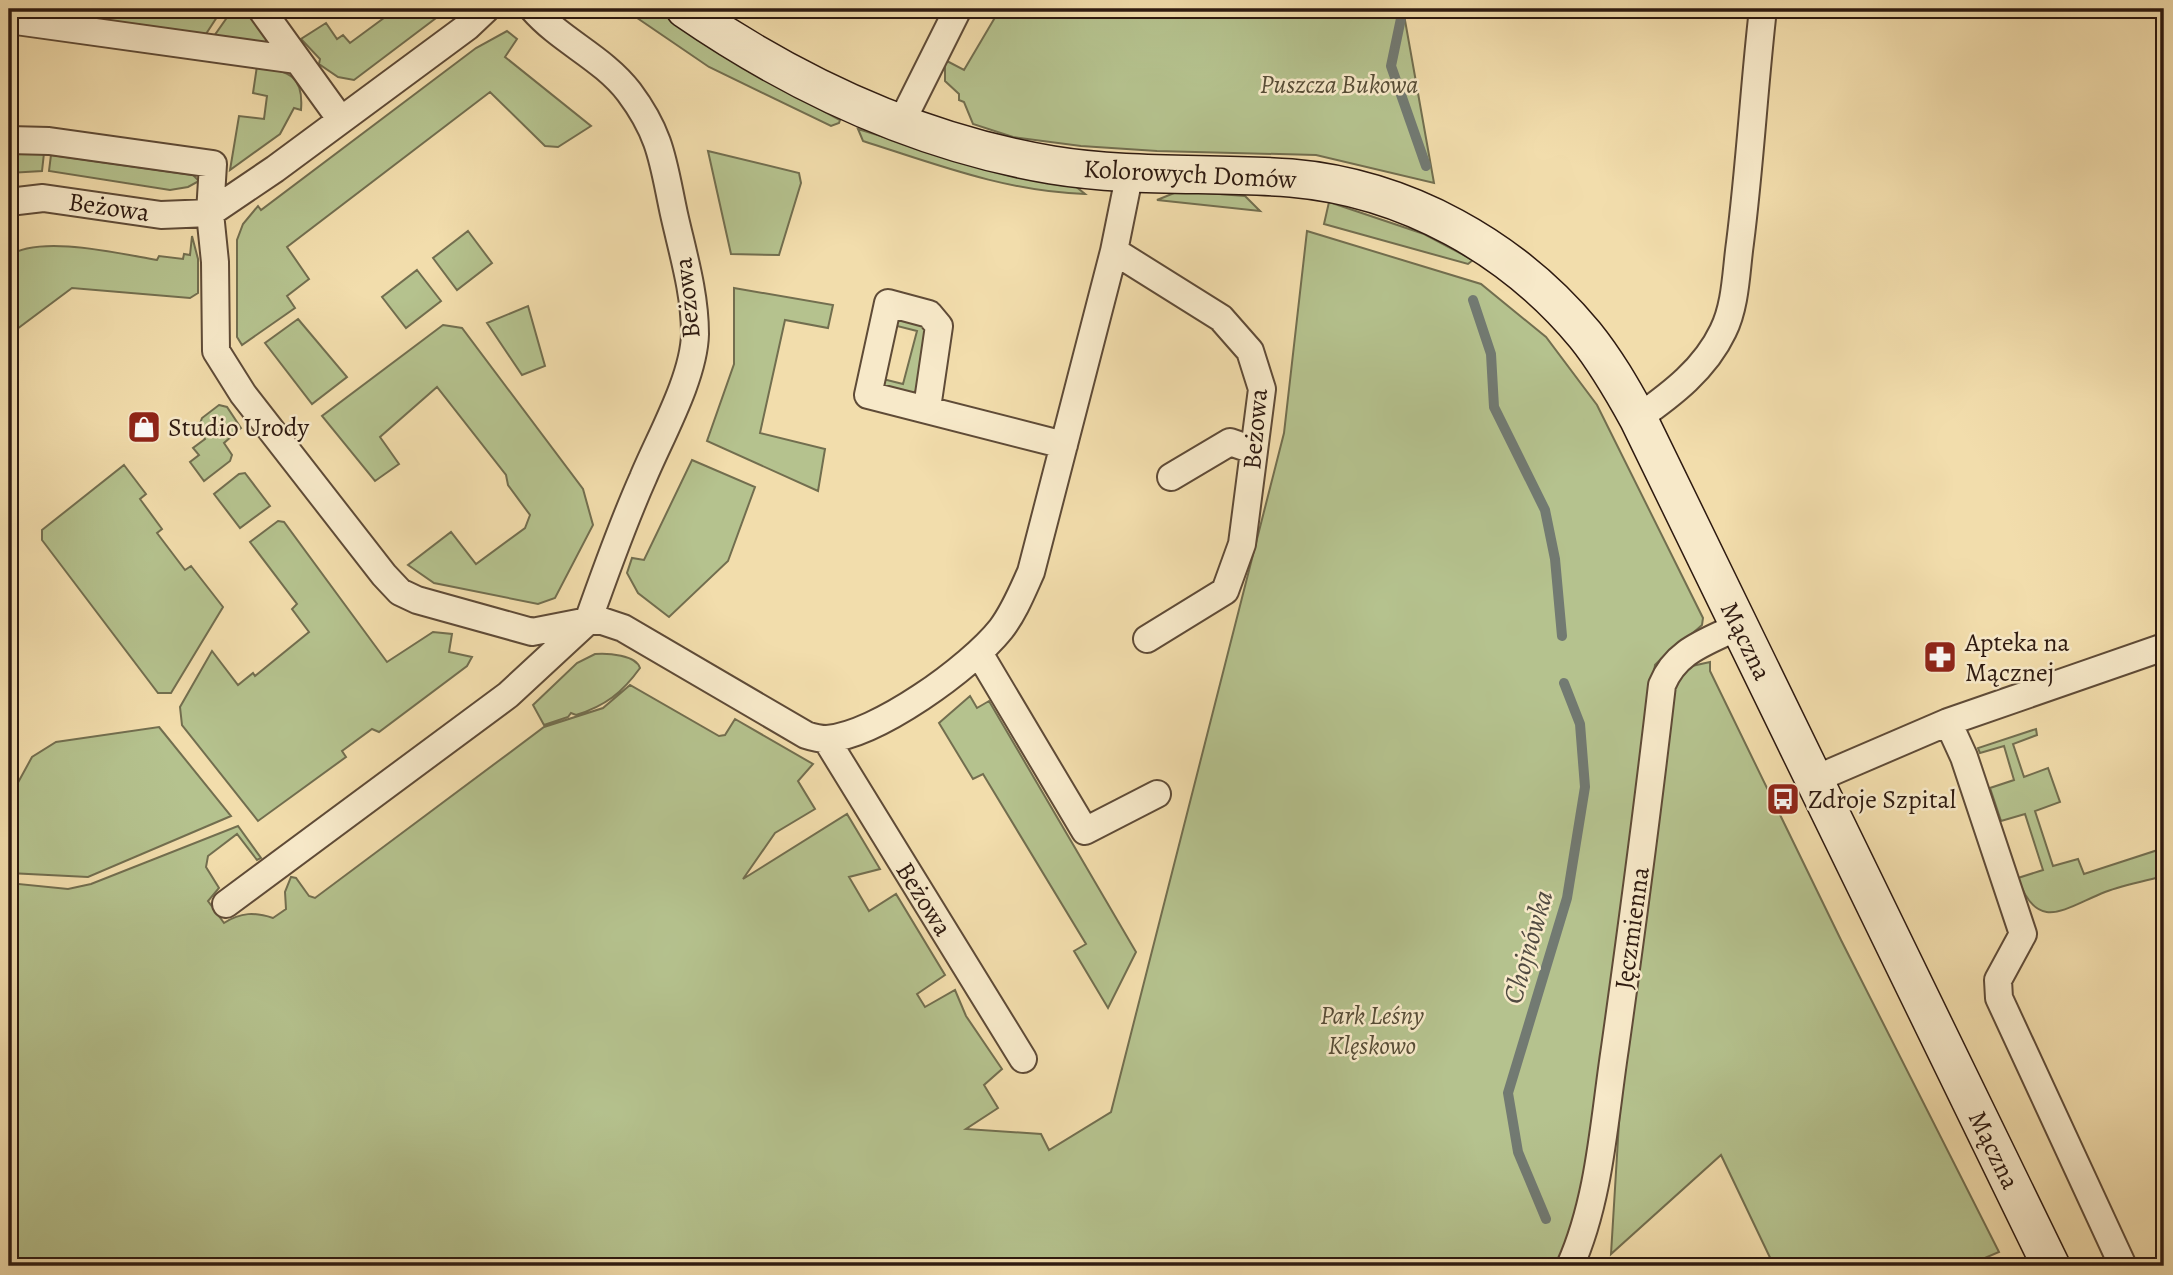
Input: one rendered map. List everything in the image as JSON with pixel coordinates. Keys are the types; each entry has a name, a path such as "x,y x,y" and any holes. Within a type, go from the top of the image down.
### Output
{"street":[{"path":"261,9 341,120"},
{"path":"210,213 341,120 486,9"},
{"name":"Beżowa","path":"533,9 548,26 609,72 627,90 657,139 668,171 693,308 695,336 689,366 622,527 587,621"},
{"name":"Kolorowych Domów","path":"685,9 815,89 900,125 993,153 1056,165 1130,173 1292,178 1346,187 1424,212 1503,258 1554,300 1612,371 1638,418"},
{"path":"900,125 958,9"},
{"path":"1638,418 1688,380 1712,350 1724,329 1733,301 1763,9"},
{"path":"9,20 297,60"},
{"path":"9,139 49,141 213,164 210,213 215,262 216,351 243,394 400,592 441,608 532,632 587,621 602,621 622,628 806,735 826,739 857,732 898,711 961,670 979,653 1015,608 1031,572 1114,251 1130,173"},
{"name":"Beżowa","path":"9,202 43,198 161,215 210,213"},
{"name":"Beżowa","path":"1114,251 1221,318 1250,351 1262,389 1262,408 1253,450 1242,544 1225,591 1147,639"},
{"path":"928,408 1064,445"},
{"name":"Mączna","path":"1638,418 2051,1266"},
{"path":"1171,477 1230,442 1253,450"},
{"path":"226,904 508,695 587,621"},
{"name":"Jęczmienna","path":"1570,1266 1583,1235 1600,1154 1642,859 1662,685 1668,668 1678,657 1739,626"},
{"path":"1813,780 1948,722 2164,648"},
{"path":"979,653 1085,831 1157,794"},
{"path":"1948,722 1964,757 2023,934 1987,984 1999,998 2042,1098 2123,1266"},
{"name":"Beżowa","path":"826,739 1023,1059"}],"green space":[{"path":"11,9 204,9 217,17 204,37"},
{"path":"233,9 253,9 276,45 212,39"},
{"path":"390,9 448,9 354,80 338,77 319,64 320,59 301,39 326,23 337,39 343,35 350,43 392,12"},
{"path":"624,9 655,9 799,98 840,120 839,123 831,126 709,67"},
{"name":"Puszcza Bukowa","path":"1000,9 1403,9 1434,183 1316,155 1081,146 1013,137 973,124 964,102 959,100 959,94 945,81 945,60 964,70"},
{"path":"507,31 517,39 505,57 591,126 558,147 545,146 490,92 287,247 309,279 287,296 295,308 242,345 237,337 237,240 243,224 258,206 261,210 476,48"},
{"path":"257,66 285,73 297,82 301,110 294,108 280,134 230,170 239,116 264,119 267,96 253,93"},
{"path":"858,129 1007,175 1074,185 1085,194 1028,188 972,175 863,141"},
{"path":"708,151 799,173 801,183 779,255 731,254"},
{"path":"9,152 44,153 42,171 9,173"},
{"path":"51,155 193,175 199,181 188,187 170,190 49,171"},
{"path":"1179,191 1245,196 1260,211 1157,200"},
{"path":"1329,202 1424,234 1473,260 1468,264 1324,224"},
{"path":"468,231 492,263 457,290 433,258"},
{"name":"Park Leśny Klęskowo","path":"1307,231 1481,284 1546,337 1597,405 1703,618 1702,625 1655,665 1587,1174 1560,1266 9,1266 9,883 68,889 91,884 238,826 261,858 257,860 237,834 208,856 206,867 219,888 208,901 224,923 248,914 273,918 286,909 285,892 291,877 296,878 309,896 315,898 544,727 603,708 630,685 719,736 725,735 735,719 813,764 798,781 815,809 775,833 743,879 847,814 880,869 849,877 869,911 896,894 945,975 917,994 925,1007 955,990 966,1016 1002,1069 984,1085 998,1108 966,1129 1041,1134 1049,1150 1111,1112 1284,433"},
{"path":"192,236 198,259 198,293 190,298 72,288 9,335 9,256 40,246 60,246 157,260 159,256 183,259 184,254 190,255"},
{"path":"417,270 441,301 406,328 382,297"},
{"path":"734,288 833,305 828,328 785,320 760,433 825,449 818,491 707,441 734,364"},
{"path":"528,306 545,366 522,375 487,323"},
{"path":"901,316 928,326 917,390 913,393 886,390 879,378 903,384 917,331 893,325"},
{"path":"298,319 347,377 312,404 265,343"},
{"path":"443,325 462,328 583,489 593,525 555,598 538,604 434,583 408,565 451,532 476,564 525,528 530,515 508,485 506,475 437,387 380,437 399,464 375,481 322,416"},
{"path":"219,405 227,407 241,428 224,443 232,455 230,461 204,481 190,462 199,455 193,448 205,439 198,429 202,418"},
{"path":"692,460 755,487 728,561 669,617 638,593 627,573 632,558 644,560"},
{"path":"124,465 146,494 140,499 162,529 157,533 185,570 191,566 223,607 171,693 158,693 42,540 42,530"},
{"path":"245,473 270,506 240,528 214,494 239,474"},
{"path":"278,521 284,522 387,662 433,632 452,634 449,652 472,657 467,666 379,732 372,729 342,751 346,757 258,821 182,725 180,707 212,651 238,685 253,673 255,676 309,632 292,609 297,604 250,542"},
{"path":"595,654 627,658 640,668 626,685 604,703 544,725 533,705 577,663"},
{"path":"1710,662 1710,671 1841,940 1999,1252 1966,1266 1774,1266 1721,1155 1611,1254 1625,1024 1674,683 1692,666"},
{"path":"970,696 977,708 989,701 1136,952 1108,1008 1074,951 1086,944 983,774 973,779 939,723"},
{"path":"159,727 231,816 88,877 9,873 9,799 32,757 56,742"},
{"path":"2036,729 2037,735 2013,744 2024,777 2048,768 2060,802 2035,811 2053,866 2078,859 2084,874 2164,848 2164,876 2112,890 2054,912 2043,911 2034,906 2018,878 2043,870 2025,814 2001,821 1990,788 2014,780 2004,746 1980,753 1978,748"}],"waterway":[{"name":"Chojnówka","path":"1403,9 1391,66 1426,166"},
{"name":"Chojnówka","path":"1473,300 1491,354 1494,407 1545,510 1555,559 1562,636"},
{"name":"Chojnówka","path":"1546,1219 1518,1152 1508,1093 1567,898 1585,787 1580,724 1564,683"}],"place":[{"name":"Studio Urody","path":"144,427"},
{"name":"Apteka na Mącznej","path":"1940,657"},
{"name":"Zdroje Szpital","path":"1783,799"}]}
